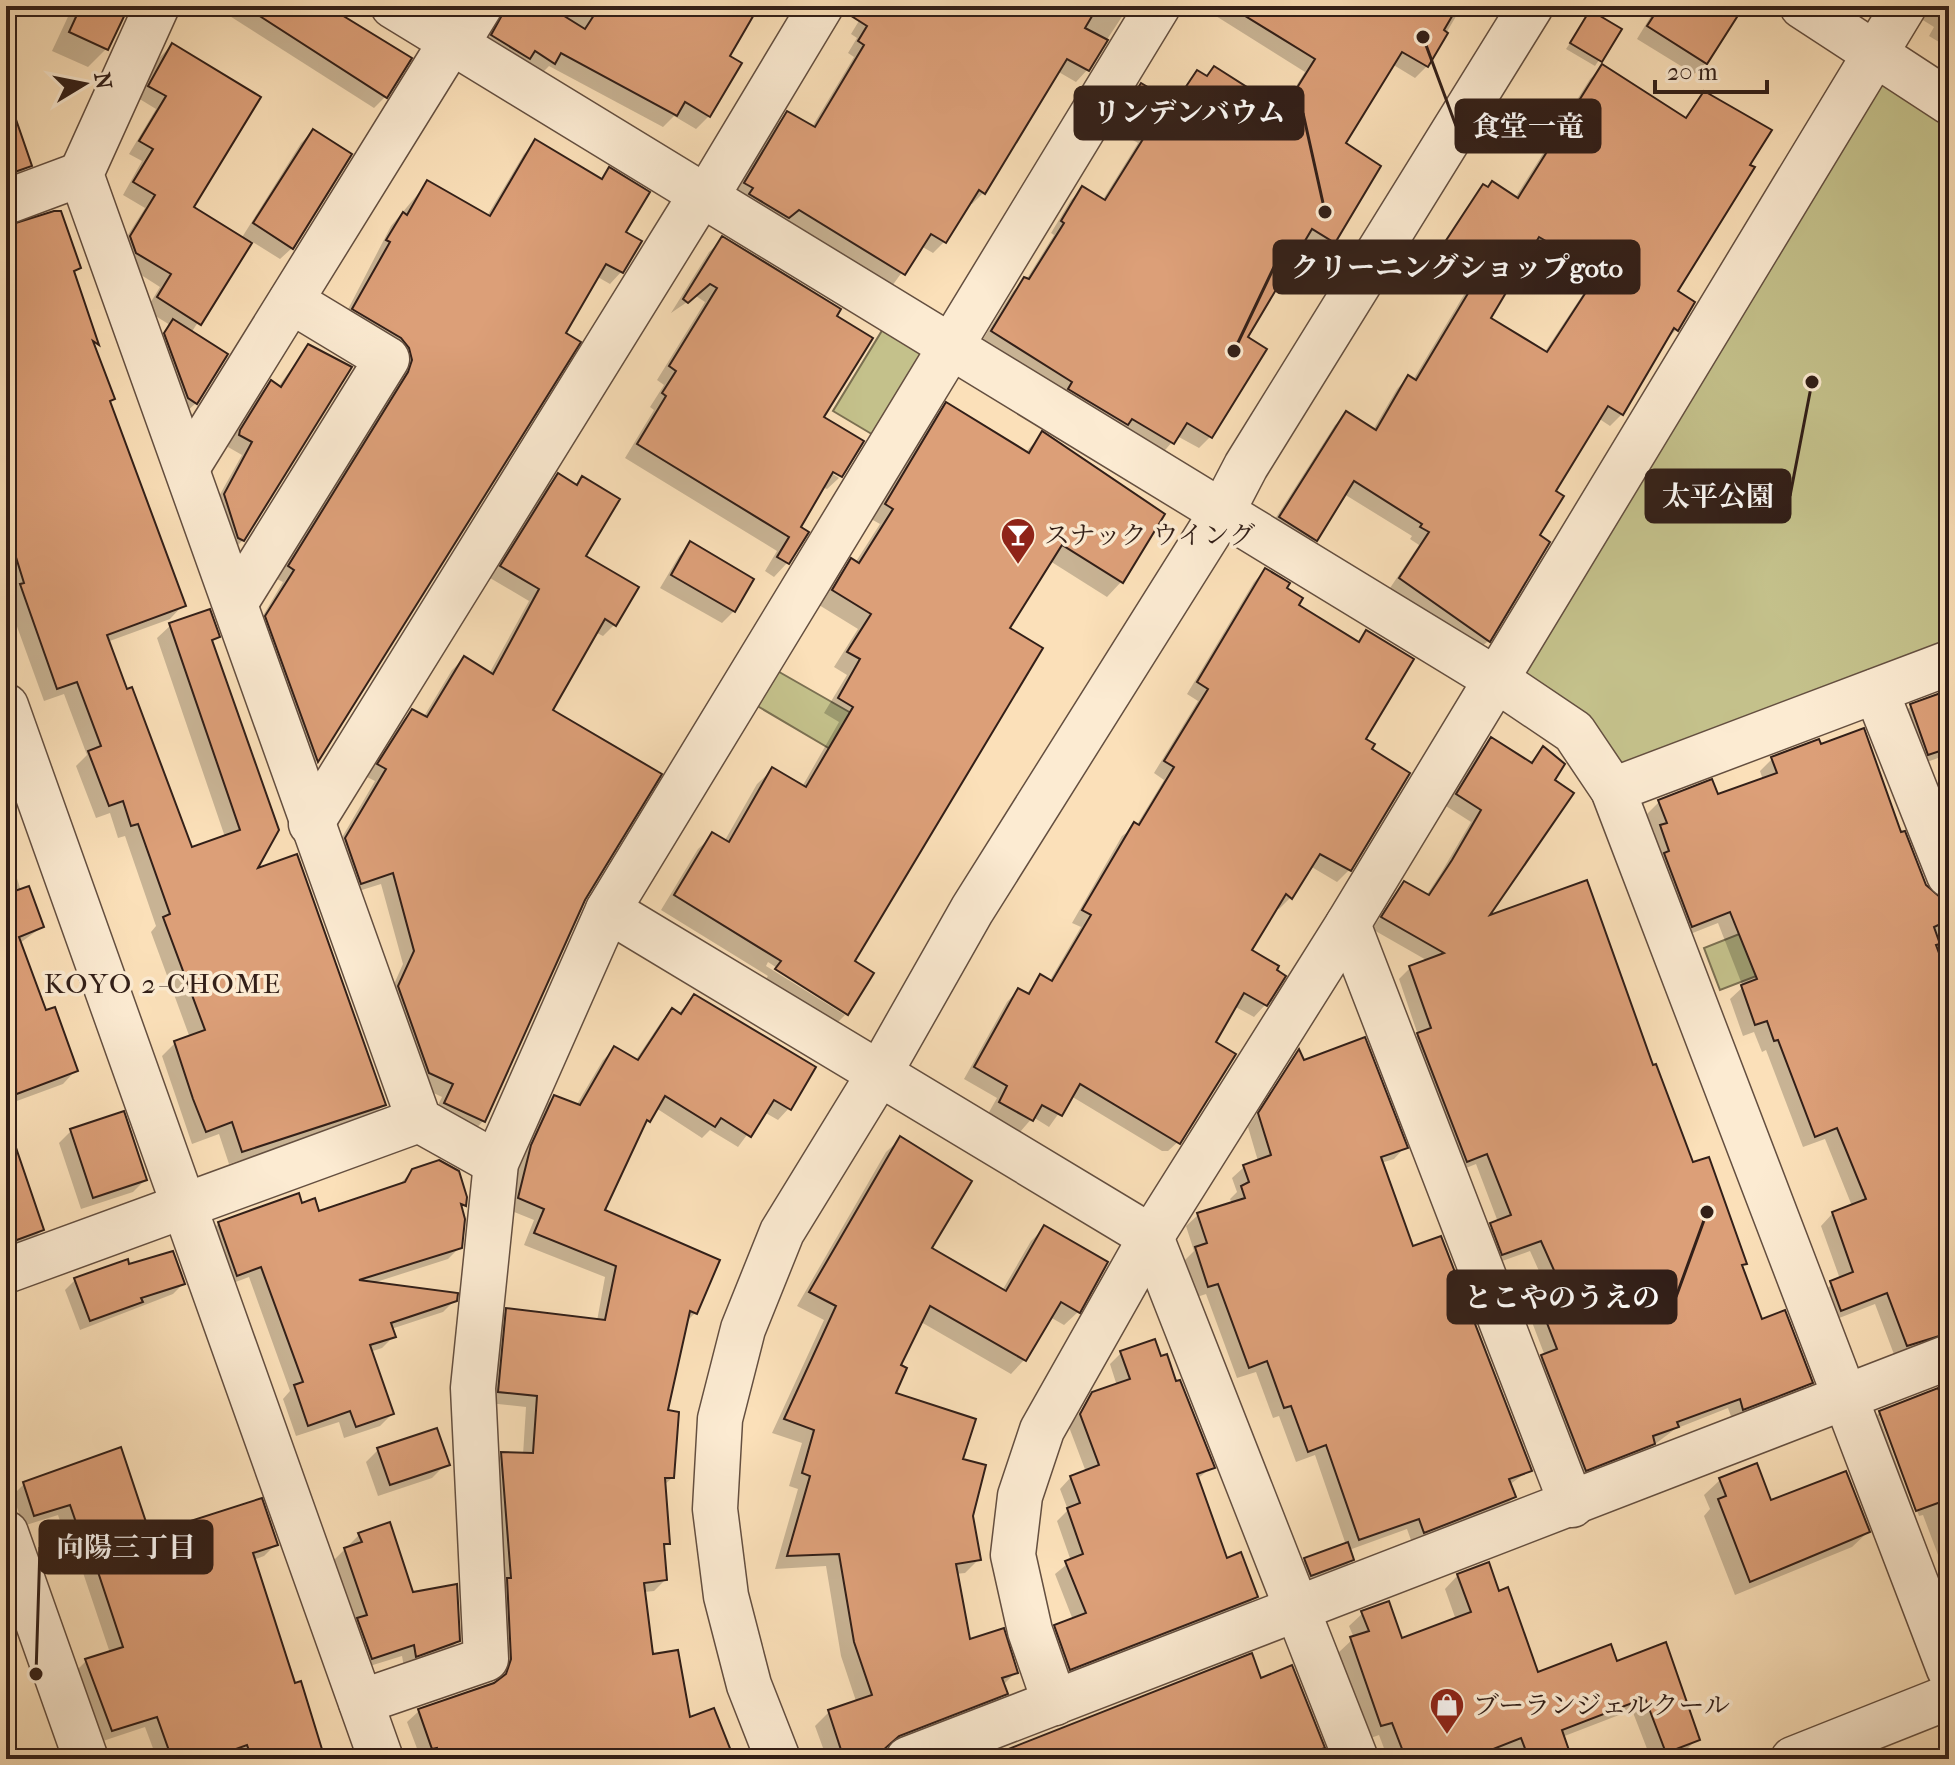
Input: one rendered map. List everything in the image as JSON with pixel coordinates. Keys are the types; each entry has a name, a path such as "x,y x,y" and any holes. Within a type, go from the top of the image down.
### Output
{"street":[{"path":"157,6 81,174 419,1120 496,1163"},
{"path":"393,6 1497,680 1574,732 1613,790 1949,1669"},
{"path":"187,468 480,6"},
{"path":"311,824 694,206 705,199 821,6"},
{"path":"361,1702 486,1659 473,1388 496,1163 608,910 1158,6"},
{"path":"778,1759 749,1685 726,1596 715,1509 720,1419 743,1329 782,1232 879,1074 972,910 1222,512 1246,466 1531,6"},
{"path":"1802,6 1875,50 1949,102"},
{"path":"1055,1703 1030,1631 1013,1555 1020,1496 1042,1430 1151,1237 1348,924 1904,6"},
{"path":"6,202 81,174"},
{"path":"236,602 387,359 291,301"},
{"path":"1613,790 1949,663"},
{"path":"1876,691 1949,875"},
{"path":"6,706 381,1759"},
{"path":"608,910 1151,1237 1356,1759"},
{"path":"1348,924 1572,1505"},
{"path":"6,1271 419,1120"},
{"path":"908,1759 1949,1357"},
{"path":"6,1533 86,1759"},
{"path":"1793,1759 1949,1697"}],"shaded area":[{"path":"1875,50 1949,102 1949,663 1613,790 1497,680"},
{"path":"883,329 918,351 922,358 875,436 833,411"},
{"path":"774,669 858,717 837,753 754,704"},
{"path":"1825,900 1842,943 1720,990 1704,948"}],"building":[{"path":"81,6 129,6 108,50 69,32"},
{"path":"244,6 327,6 412,58 387,98"},
{"path":"507,6 548,6 585,29 600,6 759,6 730,56 742,63 710,117 685,102 677,116 561,53 555,64 535,51 530,59 491,35"},
{"path":"846,6 1098,6 1085,28 1108,40 1089,71 1067,59 985,194 979,190 946,243 931,234 905,275 799,210 789,218 749,194 753,188 744,183 787,111 815,127 864,45 858,41 867,26 845,12"},
{"path":"1229,6 1458,6 1444,30 1448,33 1428,67 1402,52 1346,143 1381,166 1335,243 1312,229 1248,337 1267,349 1212,438 1187,423 1174,444 1132,419 1128,425 1068,389 1072,382 991,331 1024,277 1029,279 1064,223 1061,221 1082,186 1105,200 1148,131 1121,115 1141,83 1175,103 1197,70 1207,76 1214,66 1283,110 1315,59"},
{"path":"1660,6 1744,6 1707,64 1647,26"},
{"path":"1590,10 1622,29 1602,62 1570,43"},
{"path":"172,43 261,97 194,207 252,243 201,325 157,297 171,274 136,253 130,236 155,195 133,182 153,149 139,141 166,96 148,86"},
{"path":"1602,64 1686,118 1704,91 1772,130 1750,165 1755,167 1678,291 1695,302 1678,331 1674,328 1623,415 1608,406 1556,491 1564,496 1540,535 1550,542 1490,642 1399,578 1429,532 1420,527 1422,524 1354,481 1317,541 1279,517 1346,411 1376,430 1408,375 1416,380 1479,275 1479,269 1443,245 1483,184 1488,187 1492,181 1518,198","holes":["1539,237 1599,272 1547,352 1491,318"]},
{"path":"11,105 32,166 6,175 6,106"},
{"path":"313,129 352,154 293,249 253,223"},
{"path":"535,139 602,179 609,167 650,192 626,232 642,241 623,273 606,264 566,333 581,342 318,762 265,616 294,570 288,566 408,372 412,360 409,348 401,338 352,309 390,242 386,240 403,212 407,215 427,180 490,216"},
{"path":"61,211 81,268 74,271 99,345 93,341 115,399 110,401 186,606 107,635 127,689 132,687 192,847 240,830 169,623 210,609 220,637 212,640 279,830 258,868 297,854 386,1105 242,1152 232,1122 206,1132 193,1099 174,1041 205,1030 163,917 170,914 138,824 131,826 123,801 109,806 88,751 101,746 77,682 57,689 20,584 24,583 6,525 6,226"},
{"path":"722,236 841,309 837,316 873,338 824,417 864,441 842,477 833,472 801,527 809,532 789,564 777,557 789,537 637,444 666,396 662,393 676,371 669,366 717,288 710,284 688,303 683,299"},
{"path":"173,319 228,354 197,404 188,398 164,333"},
{"path":"308,344 352,367 244,541 238,538 224,494 252,442 239,435 240,430 271,380 281,387"},
{"path":"946,402 1029,453 1042,431 1165,514 1123,583 1062,545 1010,628 1043,648 855,961 874,973 848,1015 775,969 781,961 674,895 712,832 729,842 772,767 806,787 853,707 838,698 860,659 847,652 871,614 832,590 851,558 859,563 893,509 885,504"},
{"path":"558,473 577,485 582,476 620,499 586,556 639,587 616,626 605,619 553,710 662,774 585,900 485,1122 444,1103 453,1084 429,1073 398,986 414,951 393,873 361,884 345,838 386,769 377,764 412,709 427,717 464,656 493,674 539,589 500,566"},
{"path":"690,541 754,579 735,612 671,575"},
{"path":"1265,568 1290,583 1287,588 1303,598 1299,605 1359,642 1366,630 1414,659 1366,739 1375,744 1372,749 1410,773 1351,871 1320,854 1292,899 1286,894 1252,950 1279,966 1277,970 1286,976 1267,1006 1244,993 1216,1042 1236,1054 1180,1144 1080,1084 1062,1116 1042,1105 1033,1121 999,1102 1007,1086 974,1067 1018,988 1029,994 1040,974 1052,981 1091,915 1082,910 1134,822 1139,825 1174,767 1164,761 1208,689 1197,682"},
{"path":"1949,690 1949,748 1928,755 1910,704"},
{"path":"1864,728 1901,832 1905,831 1926,885 1941,898 1949,920 1934,927 1940,944 1936,945 1949,980 1949,1333 1907,1346 1887,1293 1841,1311 1830,1281 1853,1272 1832,1212 1866,1199 1837,1128 1815,1137 1778,1040 1774,1041 1767,1021 1755,1025 1741,985 1757,979 1730,912 1692,927 1664,853 1669,851 1660,825 1667,823 1658,800 1712,779 1718,794 1777,773 1771,757 1819,739 1821,744"},
{"path":"1491,737 1532,763 1543,746 1565,764 1555,780 1574,793 1490,915 1587,880 1653,1065 1656,1064 1693,1162 1709,1157 1747,1264 1742,1265 1762,1319 1785,1310 1813,1383 1743,1410 1740,1399 1677,1422 1679,1427 1653,1436 1655,1444 1586,1471 1541,1355 1557,1349 1540,1305 1565,1295 1541,1241 1502,1255 1490,1223 1511,1215 1487,1154 1467,1162 1417,1033 1431,1028 1409,966 1444,953 1381,917 1404,881 1429,895 1452,860 1481,810 1456,794"},
{"path":"29,886 44,927 19,937 46,1010 55,1007 78,1071 6,1098 6,894"},
{"path":"694,994 816,1067 791,1110 774,1100 751,1137 721,1118 715,1127 665,1096 650,1122 647,1120 605,1210 720,1260 697,1314 690,1311 668,1410 679,1412 674,1478 665,1478 670,1544 664,1544 667,1580 644,1583 653,1654 678,1650 690,1717 714,1708 731,1751 710,1759 441,1759 437,1748 432,1749 418,1709 494,1683 506,1674 511,1659 507,1578 511,1578 501,1452 533,1453 537,1396 498,1392 506,1308 605,1320 616,1266 534,1233 544,1209 518,1198 531,1145 554,1095 580,1105 614,1046 638,1060 672,1008 681,1014"},
{"path":"1365,1037 1408,1148 1381,1157 1413,1246 1441,1236 1532,1471 1509,1479 1516,1497 1424,1533 1419,1519 1359,1540 1326,1445 1308,1452 1291,1406 1284,1408 1267,1361 1249,1368 1218,1284 1208,1287 1195,1247 1207,1243 1197,1213 1245,1198 1241,1186 1249,1182 1243,1165 1271,1155 1258,1113 1299,1049 1304,1060"},
{"path":"124,1111 147,1180 93,1198 70,1129"},
{"path":"11,1133 44,1230 6,1244 6,1134"},
{"path":"900,1136 972,1181 932,1248 1006,1291 1044,1225 1108,1262 1080,1313 1061,1302 1026,1361 930,1306 901,1365 907,1368 896,1393 976,1419 963,1459 986,1465 973,1516 981,1560 956,1564 970,1639 1004,1628 1018,1673 1002,1678 1008,1694 899,1736 882,1751 884,1759 844,1759 828,1710 872,1695 854,1642 839,1554 787,1556 810,1476 802,1473 814,1430 784,1419 836,1306 809,1292"},
{"path":"439,1160 459,1171 467,1197 466,1206 461,1204 465,1219 462,1248 359,1280 458,1293 457,1301 391,1323 396,1337 370,1345 394,1414 356,1427 350,1411 308,1426 294,1385 303,1382 261,1267 237,1276 218,1222 299,1193 302,1203 315,1198 319,1211 405,1182 412,1169"},
{"path":"173,1251 185,1284 141,1298 143,1302 90,1321 74,1278 128,1259 129,1264"},
{"path":"1155,1339 1161,1356 1167,1354 1176,1381 1180,1380 1215,1468 1197,1474 1227,1558 1241,1552 1258,1597 1070,1670 1054,1625 1086,1613 1065,1561 1083,1554 1067,1508 1080,1503 1070,1476 1099,1465 1080,1414 1092,1392 1130,1379 1120,1351"},
{"path":"1938,1388 1949,1418 1949,1499 1916,1511 1879,1411"},
{"path":"437,1428 450,1465 390,1485 377,1448"},
{"path":"121,1447 150,1534 262,1498 278,1545 253,1553 295,1683 301,1681 325,1759 252,1759 247,1745 208,1759 172,1759 157,1717 112,1731 85,1659 123,1647 84,1530 79,1531 70,1505 34,1516 23,1482"},
{"path":"1757,1463 1771,1500 1846,1471 1870,1532 1750,1582 1718,1499 1726,1496 1719,1478"},
{"path":"390,1522 413,1592 457,1584 460,1641 416,1657 414,1645 372,1659 357,1618 367,1615 344,1548 362,1542 358,1533"},
{"path":"1348,1542 1354,1560 1311,1576 1304,1558"},
{"path":"1489,1562 1499,1591 1508,1587 1538,1672 1611,1644 1617,1661 1666,1642 1700,1740 1666,1753 1645,1698 1562,1730 1572,1759 1529,1759 1521,1738 1468,1759 1406,1759 1392,1723 1381,1726 1350,1637 1369,1631 1361,1611 1389,1601 1402,1638 1471,1612 1457,1574"},
{"path":"1252,1653 1261,1678 1292,1665 1325,1748 1293,1759 983,1759"}],"place":[{"name":"食堂一竜","path":"1423,37"},
{"name":"リンデンバウム","path":"1325,212"},
{"name":"クリーニングショップgoto","path":"1234,351"},
{"name":"太平公園","path":"1812,382"},
{"name":"スナック ウイング","path":"1018,566"},
{"name":"とこやのうえの","path":"1707,1212"},
{"name":"向陽三丁目","path":"36,1674"},
{"name":"ブーランジェルクール","path":"1447,1736"}],"district":[{"name":"KOYO 2-CHOME","path":"163,983"}]}
